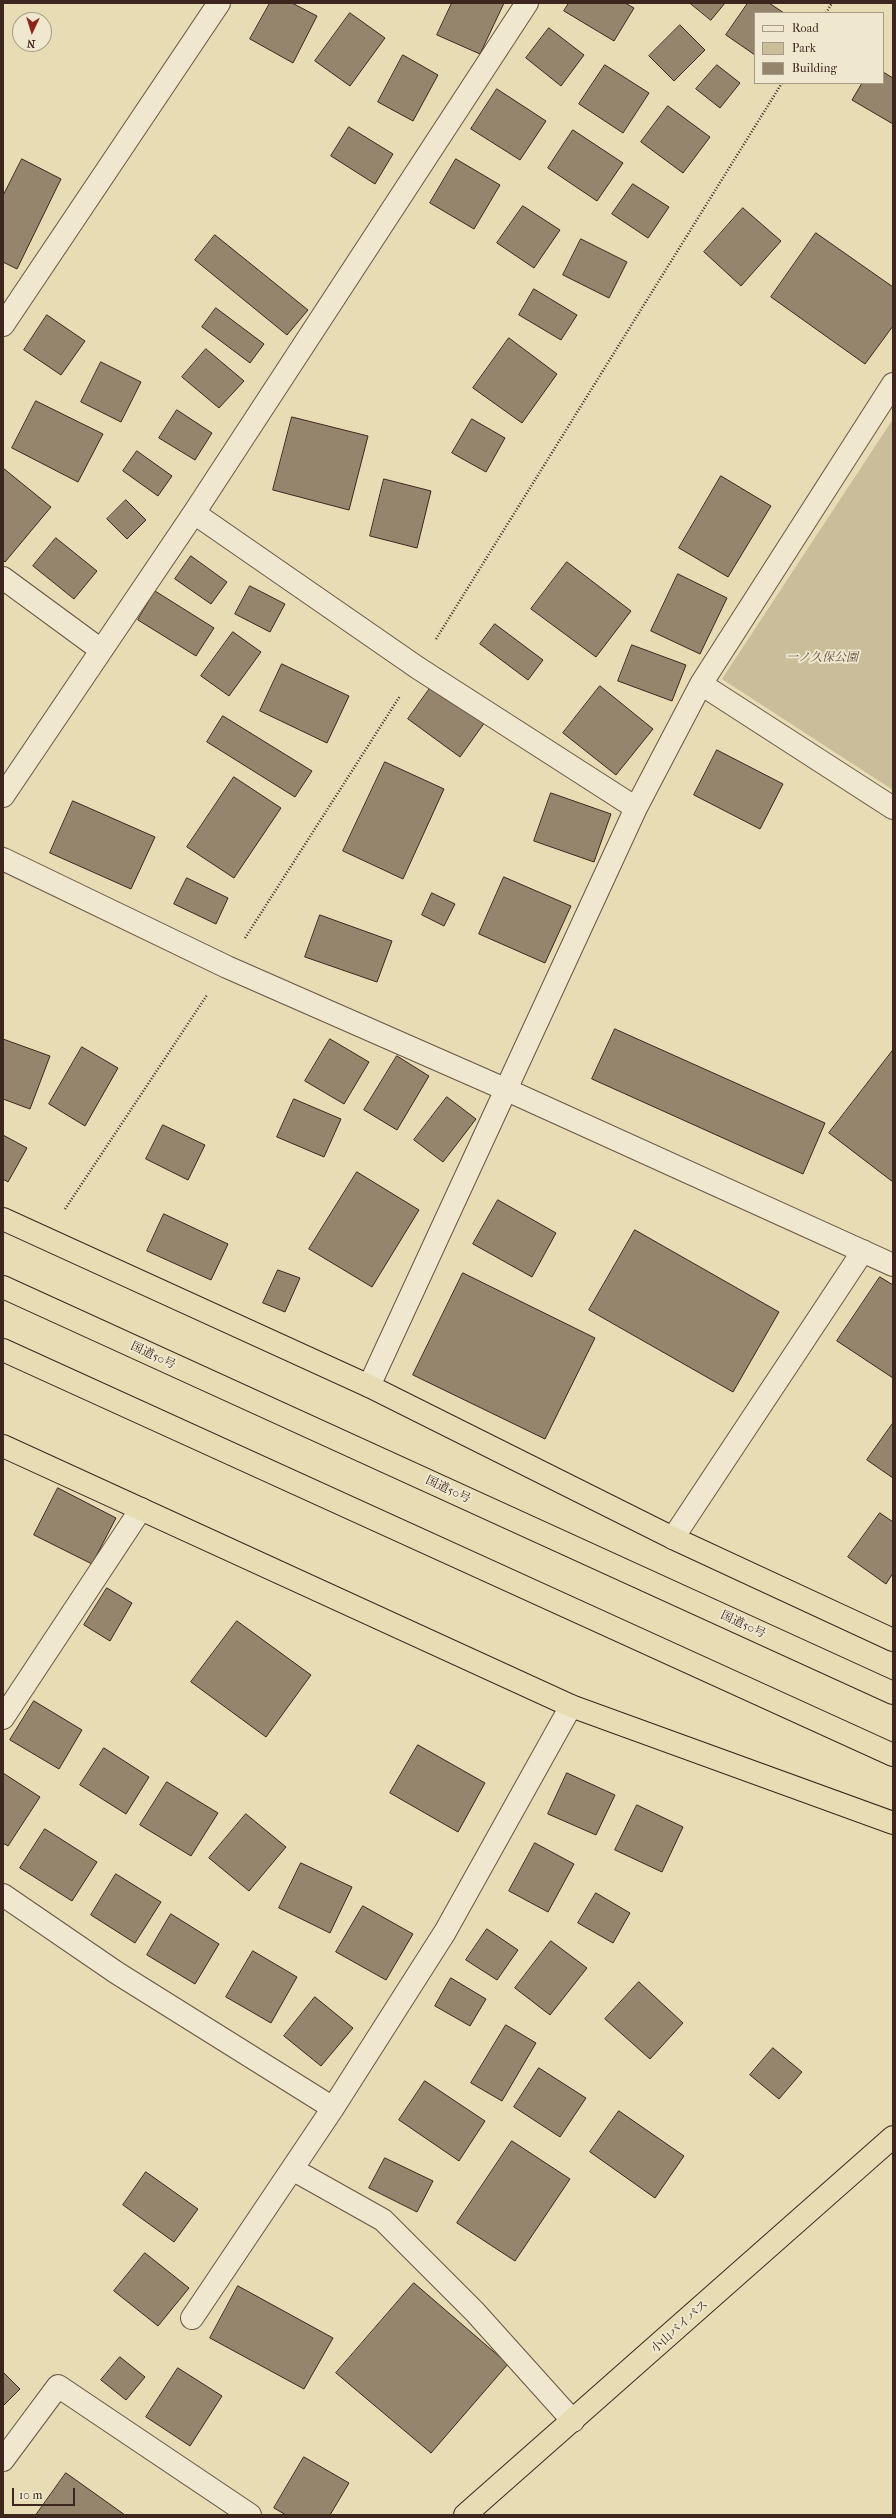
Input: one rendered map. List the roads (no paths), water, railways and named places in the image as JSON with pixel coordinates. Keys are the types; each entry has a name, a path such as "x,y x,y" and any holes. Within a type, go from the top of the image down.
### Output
{"highway":[{"path":"3,1219 370,1386 673,1538 893,1640"},
{"name":"国道50号","path":"3,1287 893,1693"},
{"path":"3,1350 893,1755"},
{"path":"3,1446 571,1706 893,1823"},
{"name":"小山バイパス","path":"465,2515 573,2421 893,2136"}],"street":[{"path":"3,325 220,3"},
{"path":"3,796 194,513 527,3"},
{"path":"370,1386 636,808 701,684 893,384"},
{"path":"194,513 418,668 636,808"},
{"path":"3,578 101,650"},
{"path":"701,684 893,808"},
{"path":"3,859 226,966 507,1090 893,1265"},
{"path":"673,1538 863,1251"},
{"path":"3,1718 141,1509"},
{"path":"192,2318 333,2108 445,1932 571,1706"},
{"path":"3,1895 117,1972 333,2108"},
{"path":"292,2169 383,2220 475,2312 573,2421"},
{"path":"3,2460 58,2386 250,2515"}],"park label":[{"name":"一ノ久保公園","path":"822,658"}]}
